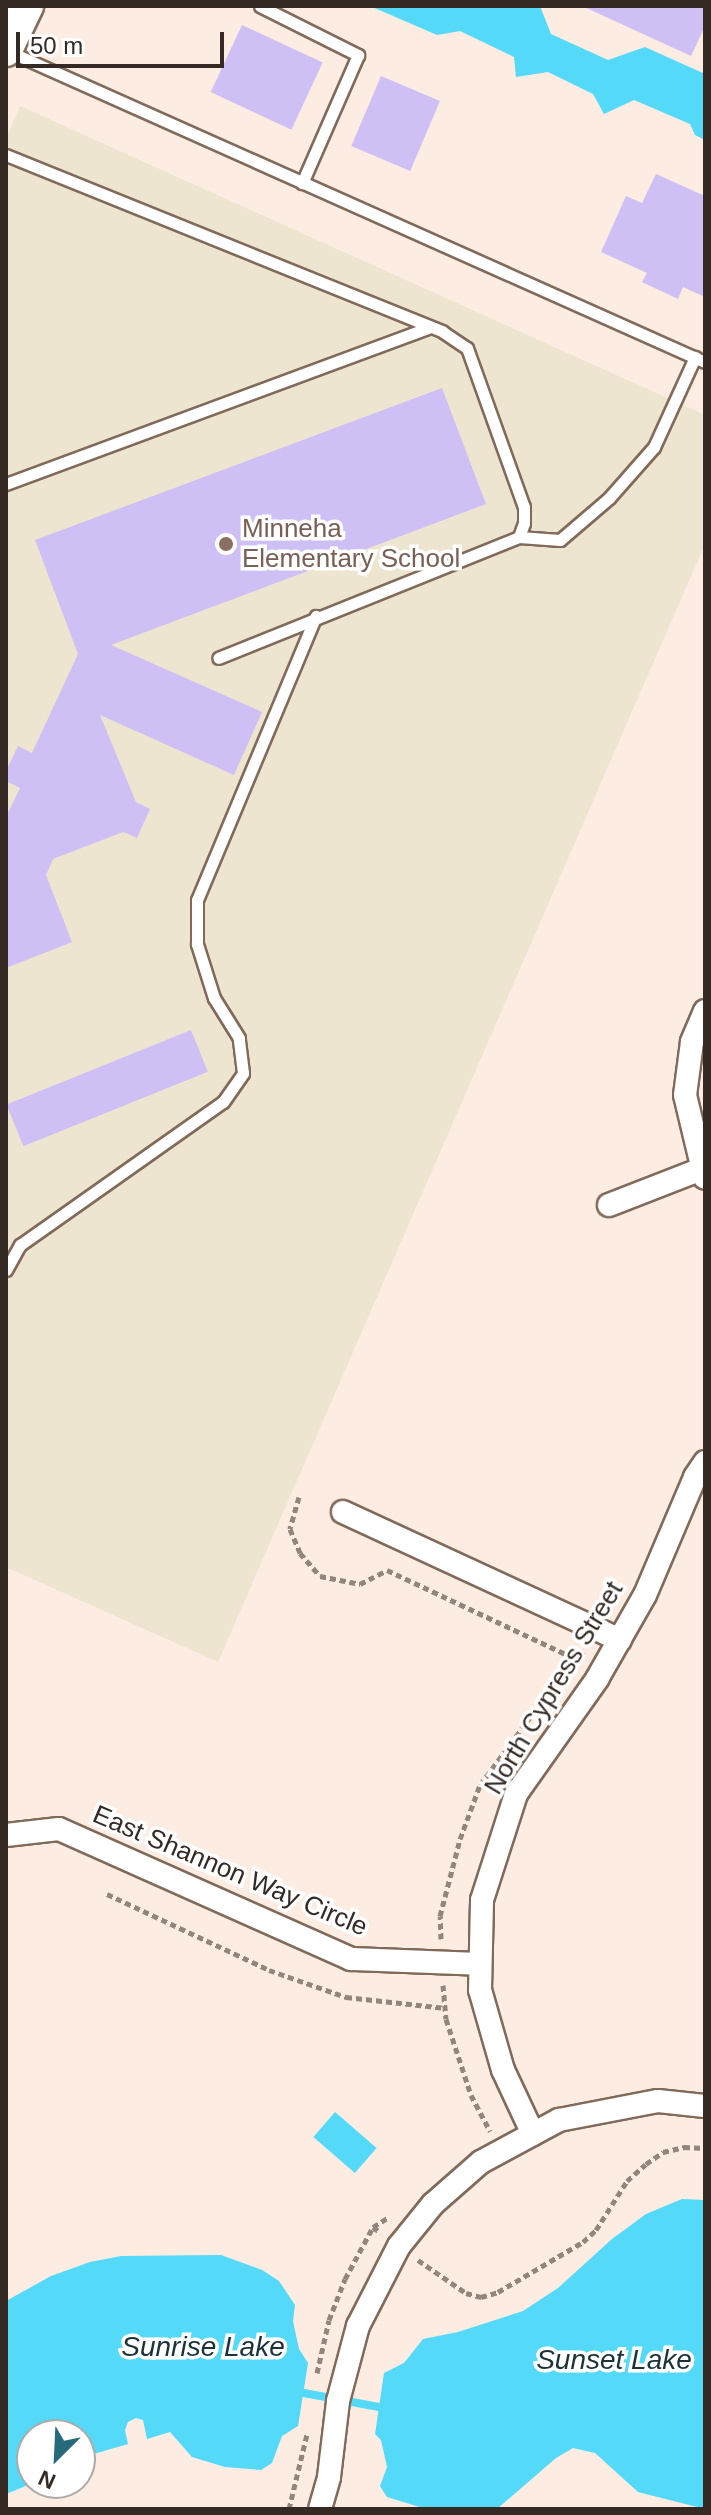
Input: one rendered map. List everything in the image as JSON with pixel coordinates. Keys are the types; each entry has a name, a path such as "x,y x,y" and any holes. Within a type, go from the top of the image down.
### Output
{"main road":[{"path":"6,50 27,6"}],"street":[{"path":"609,1205 704,1173 685,1095 692,1042 705,1011"},
{"name":"North Cypress Street","path":"533,2134 503,2070 480,1990 482,1900 516,1794 597,1679 620,1640 645,1595 695,1477 705,1462"},
{"path":"343,1512 620,1640"},
{"name":"East Shannon Way Circle","path":"6,1835 59,1829 351,1959 480,1964"},
{"path":"320,2509 329,2477 338,2401 358,2326 399,2246 433,2204 481,2162 559,2120 658,2101 705,2106"}],"lane":[{"path":"260,6 358,55 302,183"},
{"path":"6,50 700,360 654,447 609,498 560,540 519,537 316,616 218,658"},
{"path":"6,155 430,327 467,348 524,507 524,523 519,537"},
{"path":"6,484 430,327"},
{"path":"6,1270 20,1245 223,1102 243,1073 239,1038 214,998 197,944 197,900 316,616"}],"path":[{"path":"299,1497 290,1529 300,1553 320,1576 360,1584 387,1570 574,1658"},
{"path":"107,1894 269,1970 346,1997 445,2008"},
{"path":"329,2320 345,2279 373,2227 466,2293 481,2297 498,2292 583,2242 596,2230 627,2181 663,2152 684,2147 705,2148"},
{"path":"289,2509 301,2471"}],"shaded area":[{"path":"20,106 705,415 705,544 218,1662 6,1567 6,139"}],"water":[{"path":"370,6 540,6 551,34 608,60 645,47 705,74 705,140 695,135 690,124 634,100 604,114 593,94 548,72 516,77 514,57 460,31 437,35"},
{"path":"335,2112 377,2148 355,2173 313,2137"},
{"name":"Sunset Lake","path":"682,2199 705,2200 705,2509 638,2492 595,2453 573,2448 556,2458 497,2509 426,2509 387,2497 380,2486 387,2467 381,2440 375,2434 384,2373 404,2363 423,2339 458,2332 523,2311 558,2288 612,2239 646,2214"},
{"name":"Sunrise Lake","path":"221,2255 262,2270 279,2281 295,2305 293,2321 299,2349 308,2363 298,2426 282,2436 272,2463 261,2470 225,2467 192,2457 170,2432 147,2439 143,2420 136,2418 128,2422 125,2430 128,2444 96,2453 96,2419 16,2419 16,2490 6,2494 6,2301 51,2276 90,2262 121,2256"}],"building":[{"path":"582,6 705,6 705,26 691,56"},
{"path":"242,25 323,63 291,130 211,92"},
{"path":"381,76 440,101 410,171 351,146"},
{"path":"656,174 705,196 705,297 683,287 678,299 642,282 647,273 601,252 626,196 642,203"},
{"path":"442,388 486,504 111,645 262,712 234,775 100,715 136,802 150,809 137,838 123,832 53,859 46,875 72,942 6,968 6,817 20,788 6,781 6,771 18,746 32,753 78,654 35,540"},
{"path":"191,1030 208,1072 23,1146 6,1105"}],"waterway":[{"path":"304,2393 379,2407"}],"place":[{"name":"Minneha Elementary School","path":"226,544"}]}
